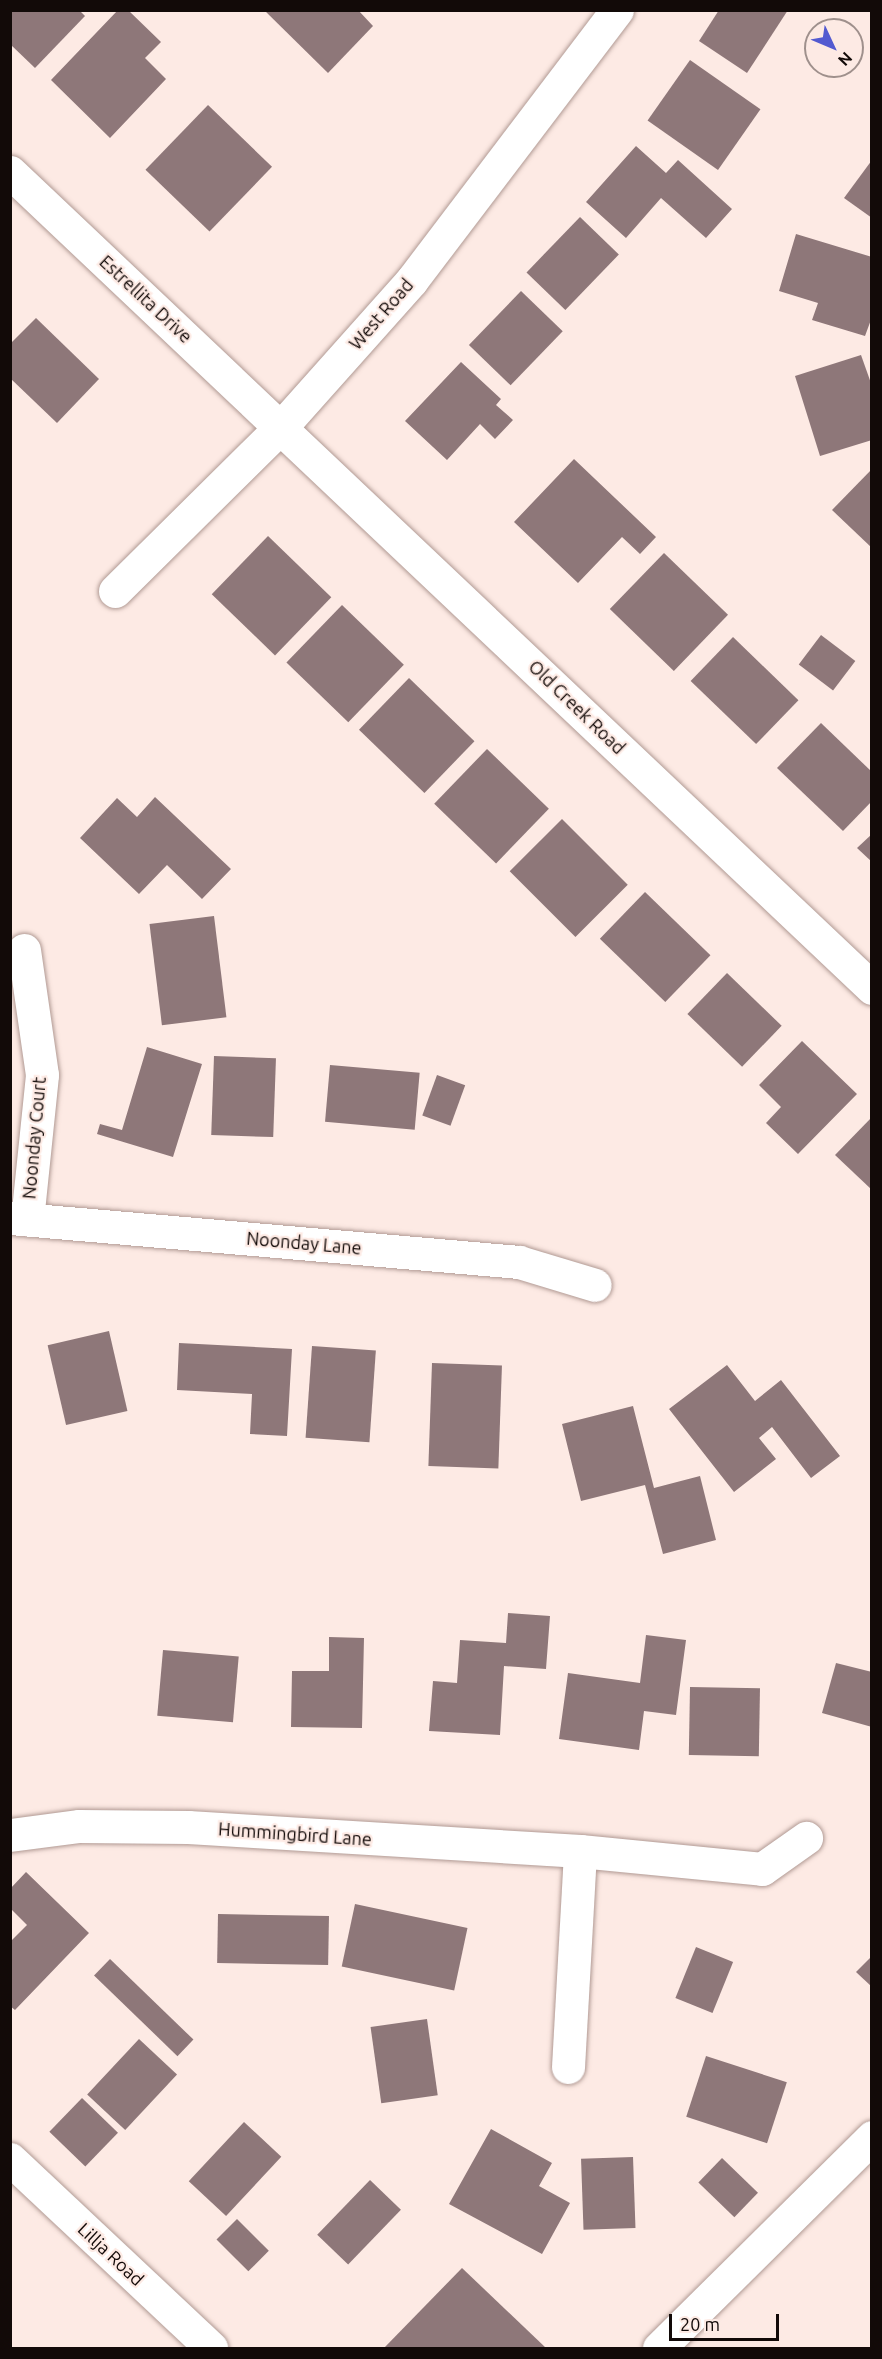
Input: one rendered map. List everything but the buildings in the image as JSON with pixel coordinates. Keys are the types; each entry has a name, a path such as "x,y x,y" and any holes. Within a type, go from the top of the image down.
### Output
{"street":[{"name":"West Road","path":"115,591 282,426 412,280 617,10"},
{"name":"Estrellita Drive","path":"10,172 282,426"},
{"name":"Old Creek Road","path":"282,426 872,988"},
{"name":"Noonday Court","path":"19,1218 42,1075 24,950"},
{"name":"Noonday Lane","path":"19,1218 519,1262 595,1285"},
{"name":"Hummingbird Lane","path":"10,1835 79,1826 188,1827 580,1851 762,1869 806,1838"},
{"path":"568,2067 580,1851"},
{"path":"659,2349 872,2137"},
{"name":"Lillja Road","path":"10,2159 211,2349"}]}
